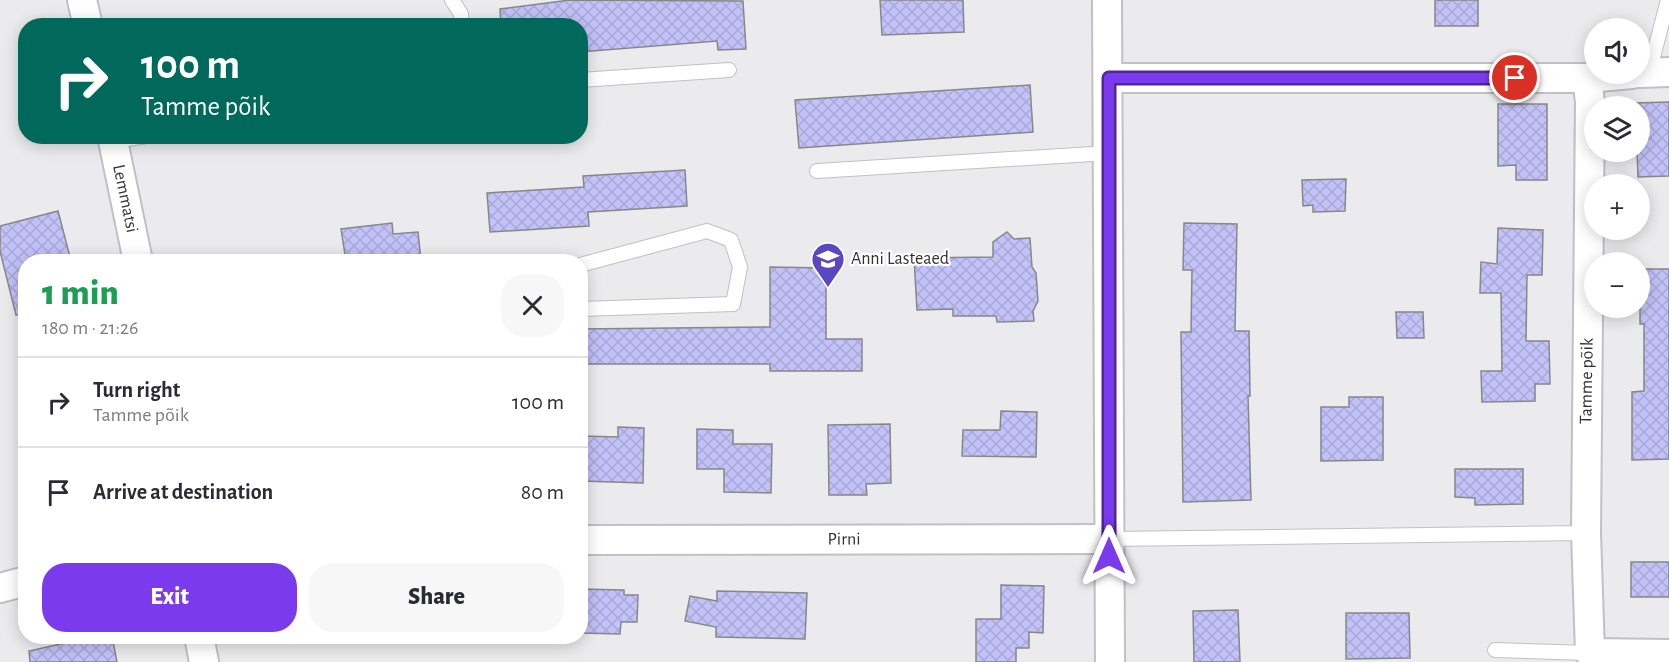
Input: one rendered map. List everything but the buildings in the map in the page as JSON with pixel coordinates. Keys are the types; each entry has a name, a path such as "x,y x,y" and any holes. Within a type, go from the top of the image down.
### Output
{"street":[{"path":"82,0 86,18"},
{"path":"1107,0 1110,662"},
{"path":"1109,78 1584,78"},
{"name":"Tamme põik","path":"1588,84 1590,102 1586,533 1590,653"},
{"name":"Lemmatsi","path":"113,144 137,254"},
{"name":"Pirni","path":"588,540 1109,539"},
{"path":"0,588 18,583"},
{"path":"201,644 204,662"},
{"path":"1590,653 1669,654"}],"lane":[{"path":"452,0 461,18"},
{"path":"1650,62 1668,0"},
{"path":"588,79 729,70"},
{"path":"817,171 1109,153"},
{"path":"588,263 707,231 731,240 740,267 733,304 588,309"},
{"path":"1109,539 1586,533"},
{"path":"1496,650 1534,657 1590,653"}],"place":[{"name":"Anni Lasteaed","path":"828,288"}],"route":[{"path":"1109,556 1109,78 1515,78"}]}
